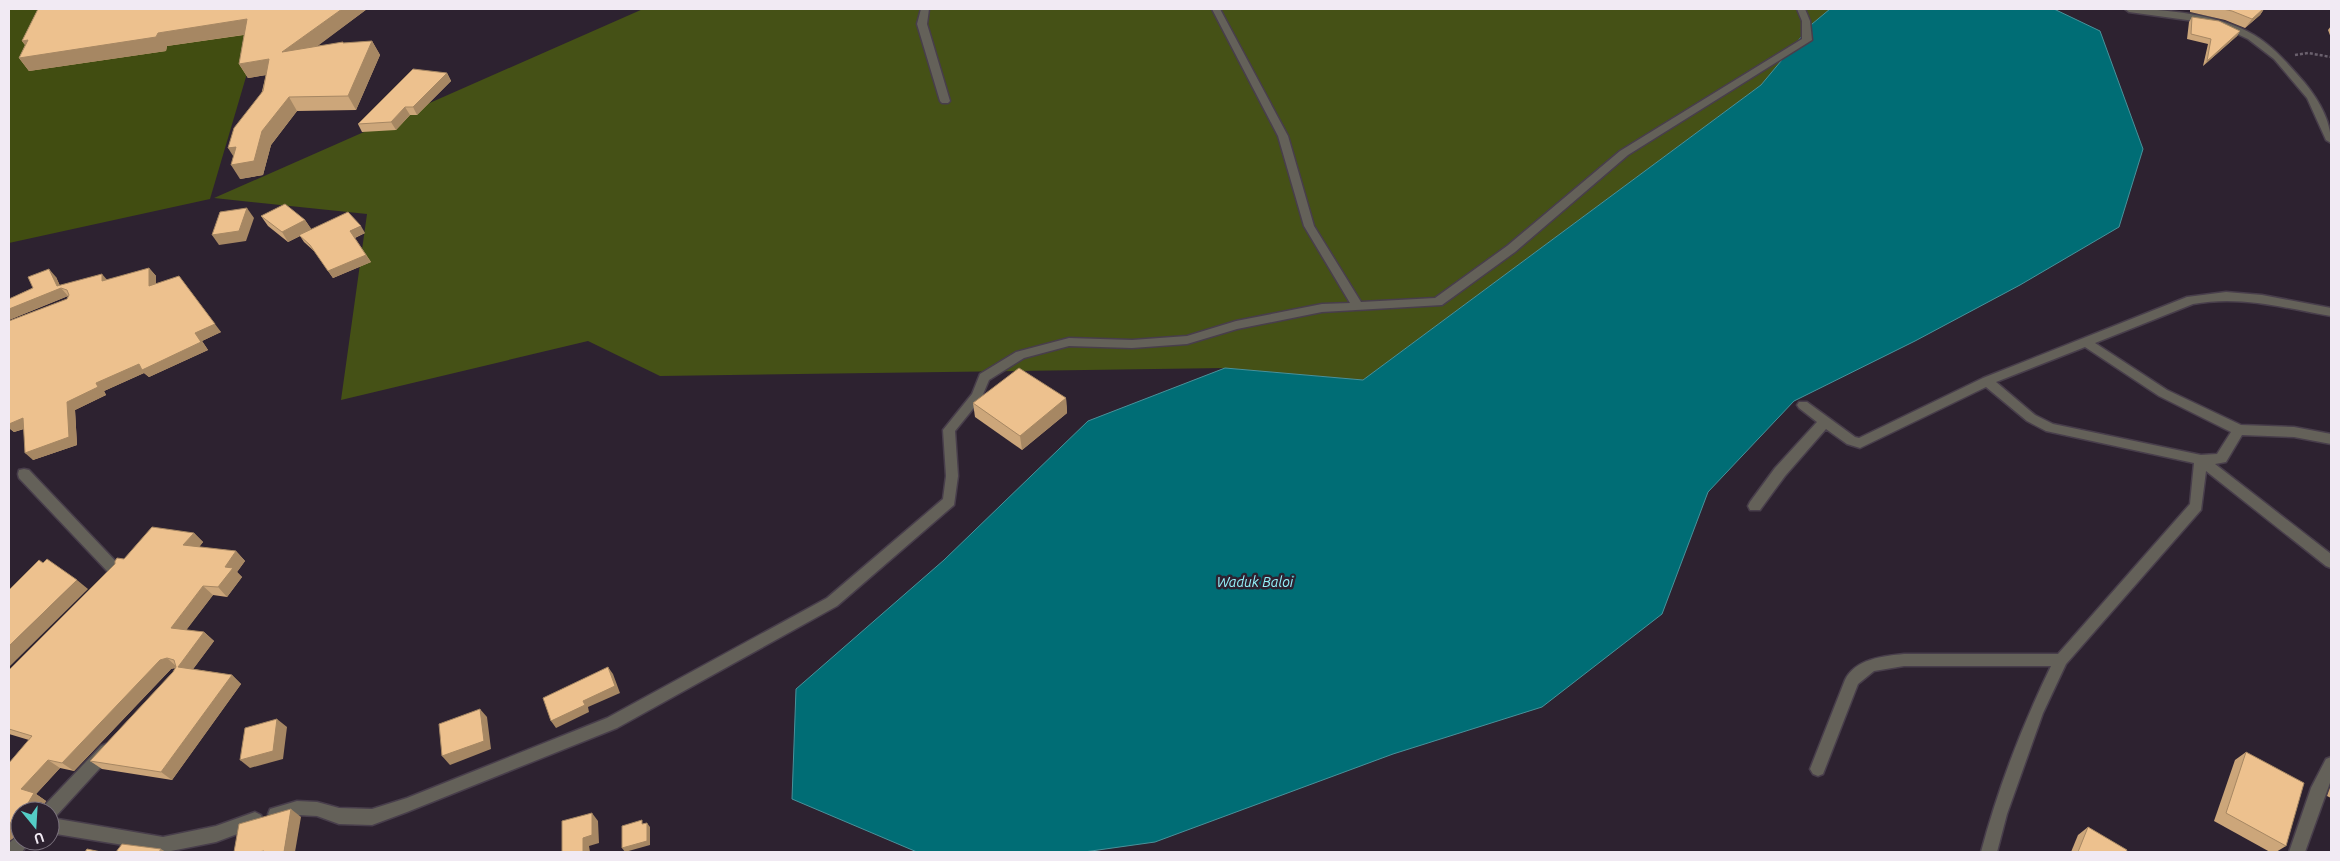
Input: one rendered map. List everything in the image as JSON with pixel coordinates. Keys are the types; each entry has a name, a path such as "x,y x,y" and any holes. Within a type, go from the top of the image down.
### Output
{"street":[{"path":"925,9 922,24 945,101"},
{"path":"1216,9 1283,136 1309,226 1358,306"},
{"path":"60,827 163,845 216,834 257,819 297,808 317,809 339,816 372,817 612,723 832,602 938,511 949,501 952,476 949,430 977,396 984,377 1020,355 1069,342 1132,344 1187,340 1236,325 1322,308 1438,302 1511,249 1624,153 1806,40 1806,21 1801,9"},
{"path":"2129,9 2218,22 2251,37 2277,57 2311,97 2331,140"},
{"path":"1803,404 1851,441 1866,442 1987,381 2191,300 2204,297 2244,297 2331,312"},
{"path":"2086,342 2163,393 2239,430 2294,432 2331,439"},
{"path":"1987,381 2031,418 2050,428 2201,460 2222,459 2239,430"},
{"path":"1755,506 1780,472 1824,422"},
{"path":"2201,460 2331,562"},
{"path":"1989,852 1999,814 2030,732 2061,660 2196,506 2201,460"},
{"path":"24,474 117,572 96,592"},
{"path":"1818,769 1852,680 1868,666 1882,662 1904,660 2061,660"},
{"path":"59,801 117,739"},
{"path":"2297,852 2319,788 2331,764"}],"path":[{"path":"2308,54 2331,57"}],"green space":[{"path":"9,9 266,9 210,199 9,243"},
{"path":"643,9 1830,9 1812,24 1761,85 1363,380 1225,368 660,376 588,341 341,400 367,214 214,198"}],"water":[{"name":"Waduk Baloi","path":"1830,9 2054,9 2100,31 2143,149 2119,227 2020,285 1915,341 1794,401 1708,492 1662,614 1542,707 1393,754 1155,842 1084,852 917,852 792,799 796,689 944,560 1088,421 1225,368 1363,380 1761,85 1812,24"}],"building":[{"path":"38,9 342,9 282,52 343,42 372,41 348,96 289,97 262,131 254,161 231,165 236,147 228,148 234,128 263,91 269,59 239,64 247,19 158,33 156,37 19,58 28,40 22,41"},
{"path":"2223,9 2263,9 2252,19"},
{"path":"2192,17 2219,21 2240,31 2207,61 2211,39 2191,34"},
{"path":"413,69 447,73 413,107 405,107 391,122 358,124"},
{"path":"285,204 305,220 282,232 261,216"},
{"path":"247,208 239,231 212,235 220,212"},
{"path":"348,212 361,226 350,231 366,255 328,271 310,245 299,235"},
{"path":"149,268 149,286 179,276 215,324 195,333 201,342 142,370 139,364 96,383 98,387 67,402 69,437 25,453 23,418 9,424 9,321 67,299 69,295 67,290 61,288 9,309 9,299 33,288 28,277 49,269 57,286 102,274 102,281"},
{"path":"1019,368 1066,398 1020,436 973,403"},
{"path":"152,527 194,533 183,545 236,551 225,567 233,568 218,587 203,586 171,628 204,632 178,667 232,675 161,772 90,761 173,672 176,667 174,660 167,658 160,660 62,763 48,760 21,789 34,793 29,801 10,801 9,824 9,763 32,736 9,729 9,670 115,564 117,558 124,559"},
{"path":"47,559 77,580 9,646 9,590 39,560 43,563"},
{"path":"608,667 615,686 583,701 585,705 551,721 543,698"},
{"path":"480,709 484,741 442,756 439,724"},
{"path":"277,719 273,751 240,760 245,728"},
{"path":"2246,752 2304,783 2286,846 2226,813"},
{"path":"291,809 284,852 234,852 239,824"},
{"path":"592,813 592,835 583,838 583,852 562,852 562,821"},
{"path":"642,820 642,824 647,823 647,841 622,848 622,826"},
{"path":"2088,827 2127,850 2126,852 2078,852"},
{"path":"122,844 161,849 159,852 116,852"},
{"path":"87,849 101,852 85,852"}]}
